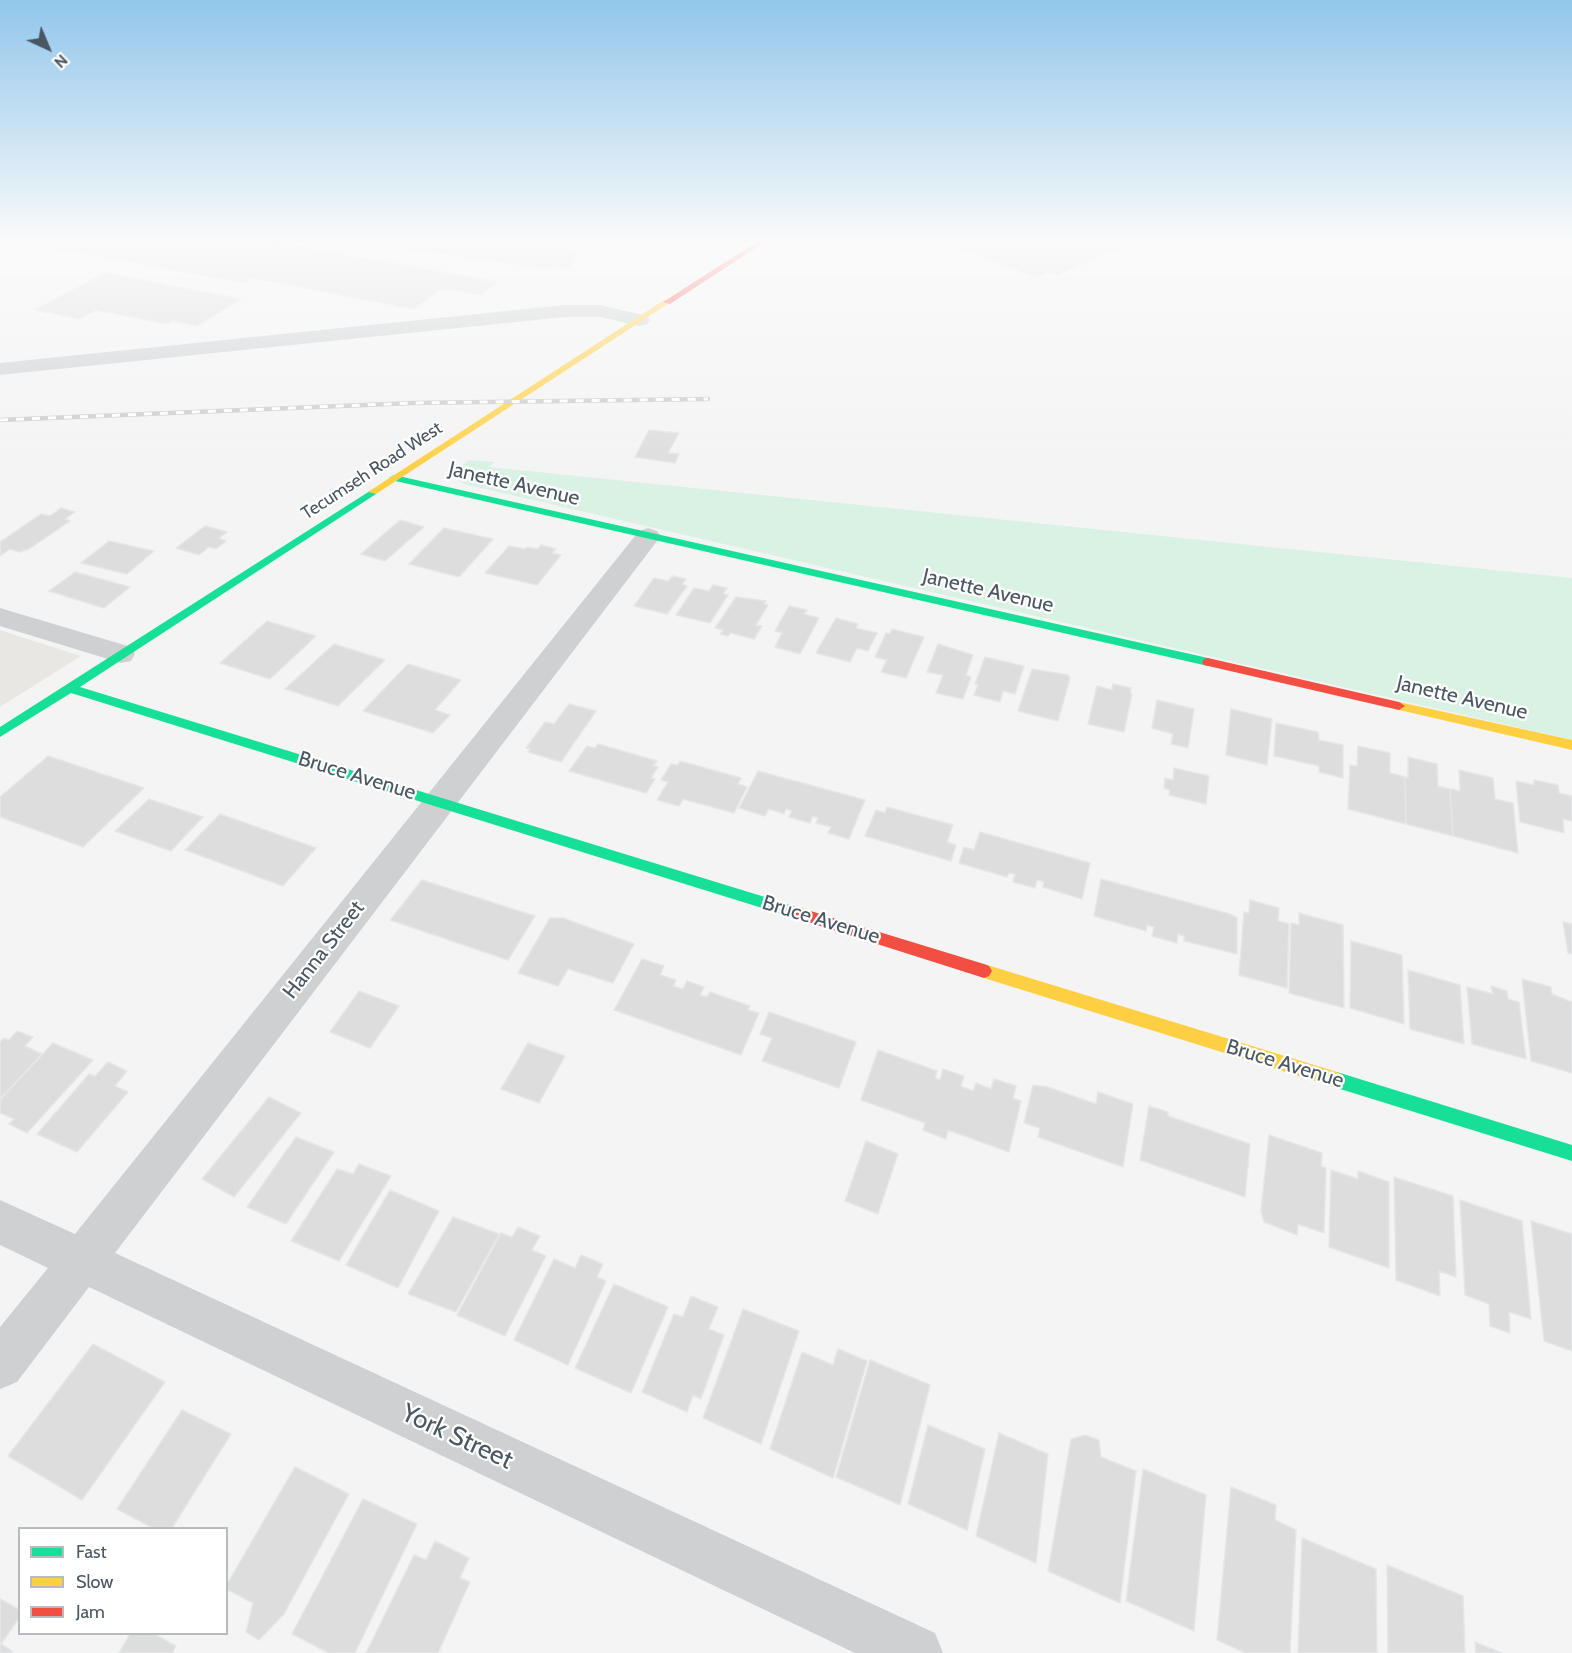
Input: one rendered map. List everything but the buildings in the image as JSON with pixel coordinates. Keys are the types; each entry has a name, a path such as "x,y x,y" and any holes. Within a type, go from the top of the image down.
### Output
{"street":[{"path":"0,369 497,317"},
{"path":"627,317 640,320"},
{"name":"Tecumseh Road West","path":"0,733 644,317"},
{"name":"Janette Avenue","path":"394,478 1572,745"},
{"name":"Hanna Street","path":"0,1365 648,536"},
{"path":"0,617 121,654"},
{"name":"Bruce Avenue","path":"70,688 1572,1153"},
{"name":"York Street","path":"0,1222 915,1653"}],"shaded area":[{"path":"0,630 15,635 81,656 0,707"}],"green space":[{"path":"468,460 495,462 489,467 1572,578 1572,740 464,484 455,478 455,474"}],"railway":[{"path":"0,420 413,403 708,399"}],"traffic: fast":[{"path":"394,478 1208,662"},
{"path":"0,733 373,492"},
{"path":"70,688 791,911"},
{"path":"1337,1080 1572,1153"}],"traffic: slow":[{"path":"373,492 644,317"},
{"path":"1399,706 1572,745"},
{"path":"984,971 1337,1080"}],"traffic: jam":[{"path":"1208,662 1399,706"},
{"path":"791,911 984,971"}]}
